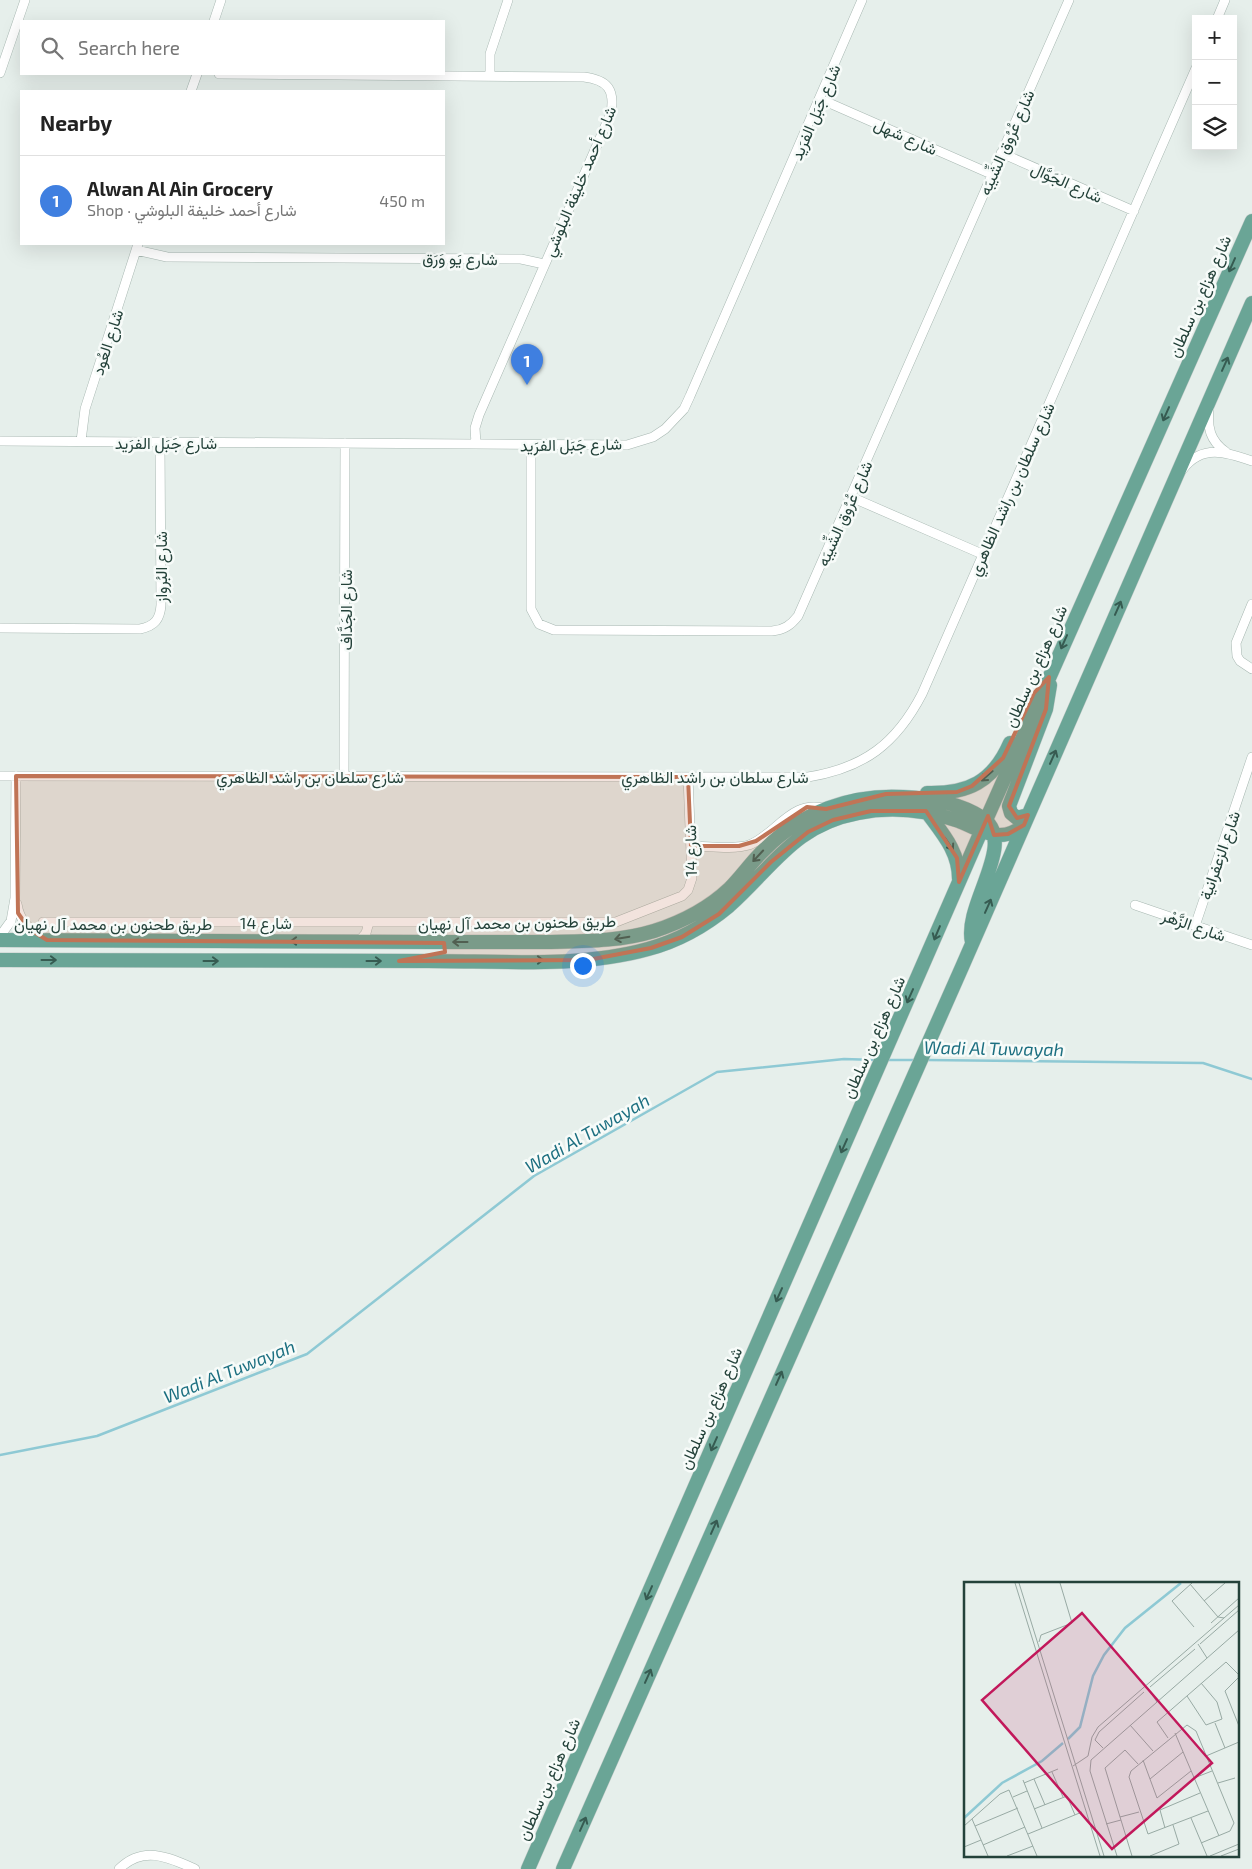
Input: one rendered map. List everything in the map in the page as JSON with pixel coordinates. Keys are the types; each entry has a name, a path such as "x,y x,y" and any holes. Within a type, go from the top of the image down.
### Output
{"main road":[{"name":"شارع هزاع بن سلطان","path":"528,1869 959,882 987,828 1049,677 1252,220"},
{"path":"563,1869 962,967 1252,302"},
{"path":"876,796 902,792 957,792 981,781 1003,758 1034,693 1049,677"},
{"path":"1026,820 1011,814 1009,806 1046,709 1049,698 1049,677"},
{"name":"طريق طحنون بن محمد آل نهيان","path":"0,940 506,942 616,939 647,933 677,923 701,910 722,895 761,853 787,830 826,809 850,800 876,796 908,797 942,802 957,806 987,828"},
{"path":"0,960 588,960 620,956 682,937 719,914 784,850 820,824 845,816 871,811 898,809 926,811 1008,834 1026,820"},
{"path":"926,811 957,858 959,882"},
{"path":"972,942 970,924 972,915 994,856 987,828"},
{"path":"400,961 433,956 497,955 504,951 506,942"}],"street":[{"path":"0,73 24,0"},
{"path":"214,20 221,0"},
{"path":"490,75 490,54 508,0"},
{"name":"شارع جَبَل الفرَيد","path":"0,441 531,445 627,444 653,437 675,420 690,396 862,0"},
{"name":"شارع عُرُوق الشِّيبَه","path":"531,445 531,609 539,624 554,630 772,631 787,627 798,616 1069,0"},
{"path":"1219,15 1225,0"},
{"path":"190,90 196,75"},
{"name":"شارع أحمد خليفة البلوشي","path":"445,75 590,78 603,82 610,90 613,100 611,113 479,415 475,428 476,444"},
{"name":"شارع سلطان بن راشد الظاهري","path":"0,776 808,777 843,769 874,754 888,742 913,712 1192,77"},
{"name":"شارع شهل","path":"820,99 991,174"},
{"name":"شارع الجَوَّال","path":"1001,153 1134,212"},
{"name":"شارع يَو وَرَق","path":"138,247 167,257 521,259 544,264"},
{"name":"شارع العُود","path":"81,441 85,409 138,247"},
{"path":"1212,395 1209,429 1215,442 1226,452"},
{"name":"شارع البُرواز","path":"0,628 140,629 149,627 156,622 160,614 161,605 160,442"},
{"name":"شارع الجَدَّاف","path":"344,776 345,444"},
{"path":"1170,489 1193,459 1208,452 1226,452 1252,461"},
{"path":"850,497 982,554"},
{"path":"1252,604 1236,650 1240,661 1252,669"},
{"name":"شارع الزعفرانية","path":"1195,926 1252,757"},
{"path":"0,936 11,921 15,898 16,776"},
{"name":"شارع 14","path":"43,922 608,923 622,920 686,893 691,882 688,777"},
{"path":"691,846 745,846 756,841 801,809 812,806 826,809"},
{"path":"15,898 18,913 24,924 47,940"},
{"name":"شارع الزَّهْر","path":"1135,906 1252,945"},
{"path":"359,941 366,933 369,922"},
{"path":"392,923 393,933 397,942"},
{"path":"119,1869 129,1860 140,1854 154,1854 195,1869"}],"highlighted area":[{"path":"1049,677 1046,709 1009,806 1017,818 1028,815 1024,825 1008,834 994,835 988,816 959,882 957,858 926,811 871,811 833,820 808,832 771,862 719,914 682,937 651,948 588,960 399,961 445,952 444,943 47,940 29,929 18,913 16,776 688,777 691,846 739,846 756,841 807,807 826,809 886,794 957,792 972,786 1003,758 1034,693"}],"waterway":[{"name":"Wadi Al Tuwayah","path":"0,1455 97,1436 307,1354 534,1176 717,1072 844,1059 877,1060"},
{"name":"Wadi Al Tuwayah","path":"887,1060 917,1060"},
{"name":"Wadi Al Tuwayah","path":"927,1060 1203,1063 1252,1079"}],"place":[{"name":"Alwan Al Ain Grocery","path":"527,385"}]}
